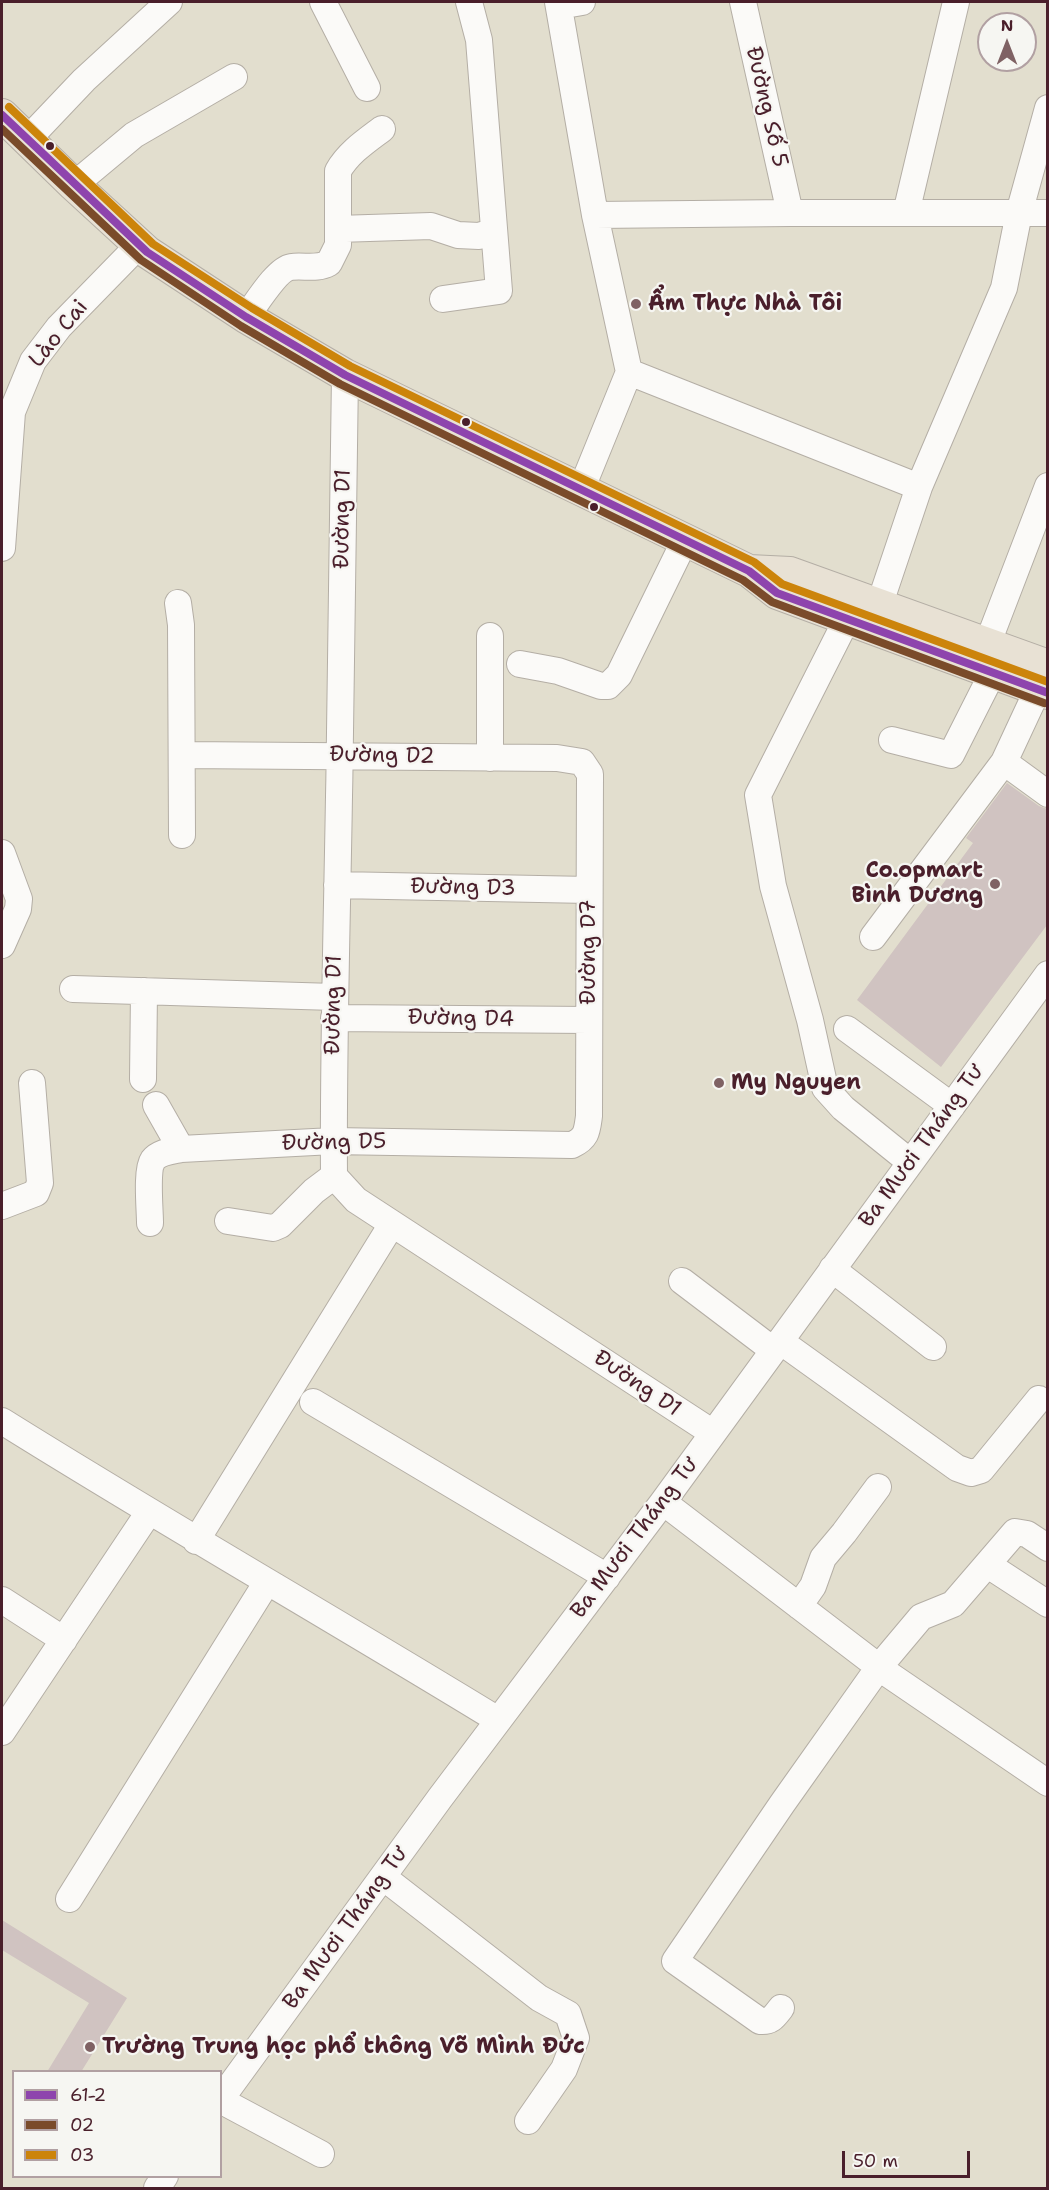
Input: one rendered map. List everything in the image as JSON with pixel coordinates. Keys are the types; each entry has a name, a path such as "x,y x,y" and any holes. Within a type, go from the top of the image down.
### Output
{"main road":[{"path":"2,115 147,252 246,316 345,375 749,571 777,593 847,619 990,658"},
{"path":"749,571 790,573 879,606 1044,683"}],"street":[{"path":"323,2 368,88"},
{"path":"443,299 499,291 479,40 469,2"},
{"name":"Đường Số 5","path":"743,2 790,213"},
{"path":"906,213 956,2"},
{"path":"566,3 595,215 629,372 581,490"},
{"path":"27,140 84,80 164,7"},
{"path":"74,185 134,135 234,77"},
{"path":"879,606 919,487 1004,288 1019,213 1047,108"},
{"path":"246,316 280,271 293,266 317,268 329,263 338,245 338,171 343,162 382,129"},
{"path":"595,215 1047,213"},
{"path":"338,229 431,226 458,235 479,236 494,231"},
{"name":"Lào Cai","path":"2,543 4,491 12,412 33,362 59,327 139,245"},
{"path":"629,372 919,487"},
{"name":"Đường D1","path":"345,375 334,1007 334,1176 356,1200 713,1433"},
{"path":"892,740 951,755 990,658 1047,486"},
{"path":"520,664 558,671 601,686 608,686 619,675 685,540"},
{"path":"178,603 181,625 182,835"},
{"path":"847,619 758,795 773,886 810,1020 825,1088 843,1108 910,1162"},
{"path":"490,636 490,758"},
{"path":"873,937 1004,762 1044,683"},
{"name":"Đường D2","path":"183,756 340,755 557,758 582,762"},
{"name":"Đường D7","path":"580,1141 586,1136 588,1116 589,1020 590,774 582,762"},
{"path":"1004,762 1047,794"},
{"path":"2,853 19,899 18,909 2,945"},
{"name":"Đường D3","path":"337,885 588,891"},
{"name":"Ba Mươi Tháng Tư","path":"222,2097 498,1720 663,1502 1047,974"},
{"name":"Đường D4","path":"73,989 144,991 334,1007 589,1020"},
{"path":"143,1078 144,991"},
{"path":"847,1029 951,1106"},
{"path":"2,1206 36,1193 39,1189 32,1083"},
{"path":"156,1106 181,1149"},
{"name":"Đường D5","path":"150,1223 150,1169 154,1159 181,1149 333,1141 572,1145 580,1141"},
{"path":"228,1221 273,1228 280,1225 314,1191 334,1176"},
{"path":"196,1541 392,1224"},
{"path":"832,1269 933,1347"},
{"path":"682,1281 957,1468 971,1473 981,1470 1039,1399"},
{"path":"313,1402 607,1577"},
{"path":"2,1421 196,1541 498,1720"},
{"path":"799,1606 816,1580 820,1561 878,1487"},
{"path":"663,1502 879,1667 1047,1783"},
{"path":"2,1732 149,1512"},
{"path":"781,2008 773,2019 767,2022 760,2021 675,1961 879,1667 916,1622 927,1613 953,1604 1015,1532 1027,1534 1047,1548"},
{"path":"988,1565 1047,1604"},
{"path":"69,1899 267,1582"},
{"path":"2,1600 64,1640"},
{"path":"383,1877 539,1998 568,2014 576,2038 564,2069 528,2121"},
{"path":"222,2101 321,2154"}],"building":[{"name":"Co.opmart Bình Dương","path":"1007,783 1039,806 1047,809 1047,925 941,1067 857,1000 973,843 966,838"},
{"path":"2,1920 127,1998 82,2070 48,2070 89,2003 2,1950"}],"transit line":[{"name":"03","path":"9,107 153,244 252,308 350,366 754,562 782,584 1048,682"},
{"name":"61-2","path":"2,115 147,252 246,317 345,375 749,571 777,593 1048,693"},
{"name":"02","path":"2,129 141,260 241,326 340,384 743,580 772,602 1044,703"}],"place":[{"name":"Ẩm Thực Nhà Tôi","path":"636,304"},
{"name":"Co.opmart Bình Dương","path":"995,884"},
{"name":"My Nguyen","path":"719,1083"},
{"name":"Trường Trung học phổ thông Võ Mình Đức","path":"90,2047"}]}
